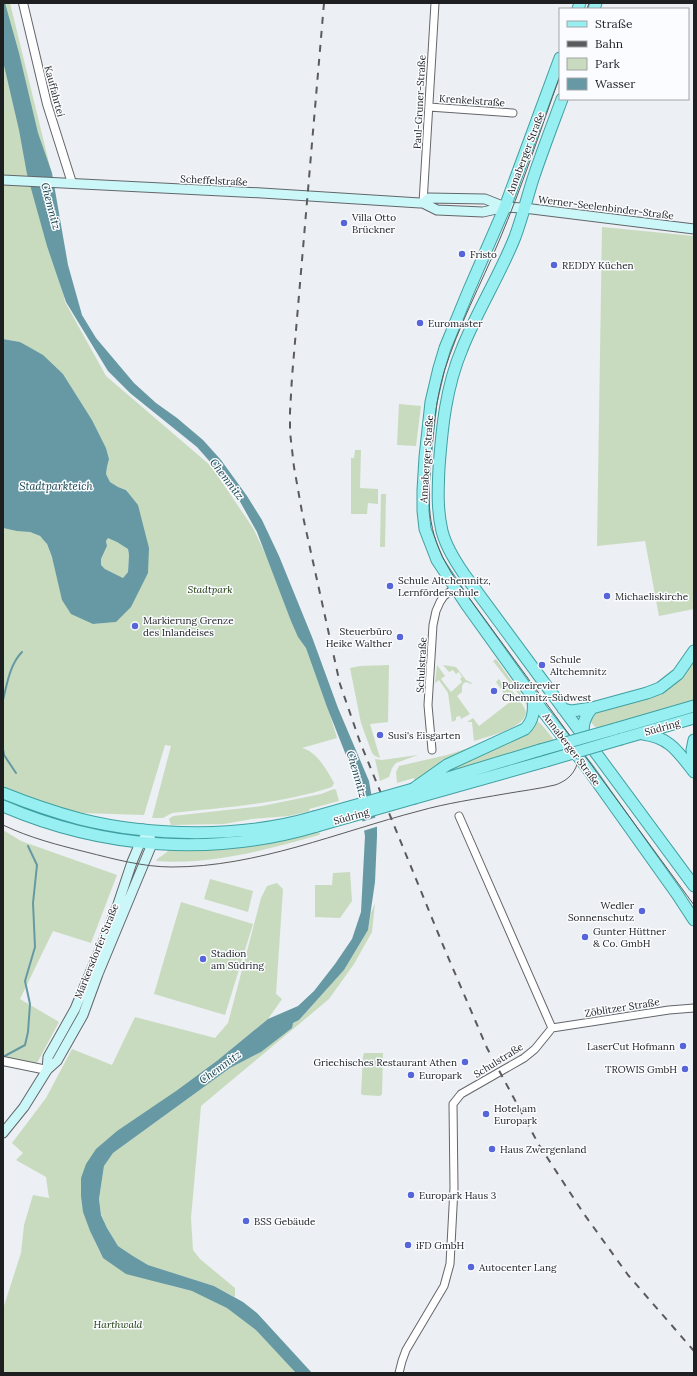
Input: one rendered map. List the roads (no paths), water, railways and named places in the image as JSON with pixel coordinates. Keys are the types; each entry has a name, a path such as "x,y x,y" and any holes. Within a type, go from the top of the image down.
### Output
{"main road":[{"name":"Annaberger Straße","path":"559,61 515,208 516,235 506,260 465,341 452,377 443,422 439,480 440,520 445,541 456,562 478,594 694,886"},
{"name":"Annaberger Straße","path":"562,100 515,208 468,292 446,348 434,386 430,409 423,490 423,511 426,529 437,560 455,588 533,698 588,769 678,894 694,920"},
{"name":"Scheffelstraße","path":"3,180 423,203 432,208 441,210 483,212 515,208"},
{"name":"Scheffelstraße","path":"423,203 429,198 485,199 515,208"},
{"name":"Werner-Seelenbinder-Straße","path":"515,208 694,229"},
{"path":"563,708 576,711 592,708 660,688 678,674 694,651"},
{"path":"414,793 447,765 525,729 534,715 533,698"},
{"path":"677,750 673,737 675,724 680,717 694,707"},
{"name":"Südring","path":"3,793 81,819 150,834 179,846 227,844 269,838 316,822 414,793 540,750 694,707"},
{"path":"583,736 584,721 587,713 592,708"},
{"name":"Südring","path":"414,793 546,761 694,718"},
{"path":"641,734 661,738 677,750 694,772"},
{"path":"694,740 692,750 694,764"},
{"name":"Südring","path":"3,806 40,820 73,830 118,840 140,843 150,834"},
{"name":"Markersdorfer Straße","path":"47,1070 57,1061 83,1015 150,834"},
{"name":"Markersdorfer Straße","path":"47,1070 48,1057 75,1009 91,973 118,904 130,866 140,843"},
{"path":"3,1133 24,1107 47,1070"}],"street":[{"name":"Kauffahrtei","path":"23,3 48,104 72,183"},
{"name":"Paul-Gruner-Straße","path":"423,203 434,3"},
{"name":"Krenkelstraße","path":"429,107 513,113"},
{"name":"Schulstraße","path":"432,750 428,705 433,625 440,602 444,596 455,588"},
{"path":"459,816 552,1028"},
{"name":"Zöblitzer Straße","path":"552,1028 669,1010 694,1008"},
{"name":"Schulstraße","path":"399,1373 406,1350 444,1286 450,1264 454,1188 453,1104 461,1094 524,1058 535,1049 552,1028"},
{"path":"3,1061 47,1070"}],"water":[{"name":"Chemnitz","path":"3,3 5,3 19,53 38,133 52,173 68,265 82,315 96,338 134,383 156,403 177,418 203,440 221,460 262,520 279,556 312,637 338,708 369,781 377,827 375,882 368,930 344,970 299,1020 293,1023 292,1028 261,1052 230,1068 113,1153 104,1166 99,1199 101,1215 118,1246 148,1265 214,1286 243,1302 257,1313 312,1373 296,1373 256,1330 227,1308 192,1291 126,1274 103,1258 83,1212 81,1178 86,1164 96,1149 117,1131 176,1091 218,1060 268,1019 298,1006 314,991 335,964 352,939 361,912 365,836 355,778 306,648 298,637 291,621 257,532 238,498 219,472 197,447 130,393 108,371 66,302 47,246 27,174 19,130 3,61"},
{"name":"Stadtparkteich","path":"3,339 20,342 43,355 63,374 92,420 106,448 109,459 106,474 110,482 126,490 138,505 149,548 148,573 131,607 116,622 93,624 71,614 62,600 52,557 47,544 40,536 30,532 3,528","holes":["108,538 128,549 128,572 123,578 105,569 101,565 101,559 107,546 106,541"]}],"waterway":[{"path":"3,700 12,668 22,652"},
{"path":"3,749 4,755 16,773"},
{"path":"3,1057 25,1045 28,1032 30,1004 25,981 35,947 33,903 37,865 28,846"}],"tram line":[{"path":"587,8 589,3"},
{"path":"559,79 507,221 463,322 444,372 437,404 433,437 429,493 431,522 439,550 456,580 694,905"},
{"path":"3,825 23,834 55,844 139,864 172,867 235,861 297,847 430,808 555,785 567,779 577,765 579,753 578,746"}],"railway":[{"path":"324,3 292,377 290,432 294,467 302,512 340,684 360,742 445,950 487,1048 539,1145 584,1214 628,1275 694,1351"}],"place":[{"name":"Villa Otto Brückner","path":"344,223"},
{"name":"Fristo","path":"462,254"},
{"name":"REDDY Küchen","path":"554,265"},
{"name":"Euromaster","path":"420,323"},
{"name":"Schule Altchemnitz, Lernförderschule","path":"390,586"},
{"name":"Michaeliskirche","path":"607,596"},
{"name":"Markierung Grenze des Inlandeises","path":"135,626"},
{"name":"Steuerbüro Heike Walther","path":"400,637"},
{"name":"Schule Altchemnitz","path":"542,665"},
{"name":"Polizeirevier Chemnitz-Südwest","path":"494,691"},
{"name":"Susi's Eisgarten","path":"380,735"},
{"name":"Wedler Sonnenschutz","path":"642,911"},
{"name":"Gunter Hüttner & Co. GmbH","path":"585,937"},
{"name":"Stadion am Südring","path":"203,959"},
{"name":"LaserCut Hofmann","path":"683,1046"},
{"name":"Griechisches Restaurant Athen","path":"465,1062"},
{"name":"TROWIS GmbH","path":"685,1069"},
{"name":"Europark","path":"411,1075"},
{"name":"Hotel am Europark","path":"486,1114"},
{"name":"Haus Zwergenland","path":"492,1149"},
{"name":"Europark Haus 3","path":"411,1195"},
{"name":"BSS Gebäude","path":"246,1221"},
{"name":"iFD GmbH","path":"408,1245"},
{"name":"Autocenter Lang","path":"471,1267"}],"park label":[{"name":"Stadtpark","path":"210,589"},
{"name":"Harthwald","path":"118,1324"}]}
